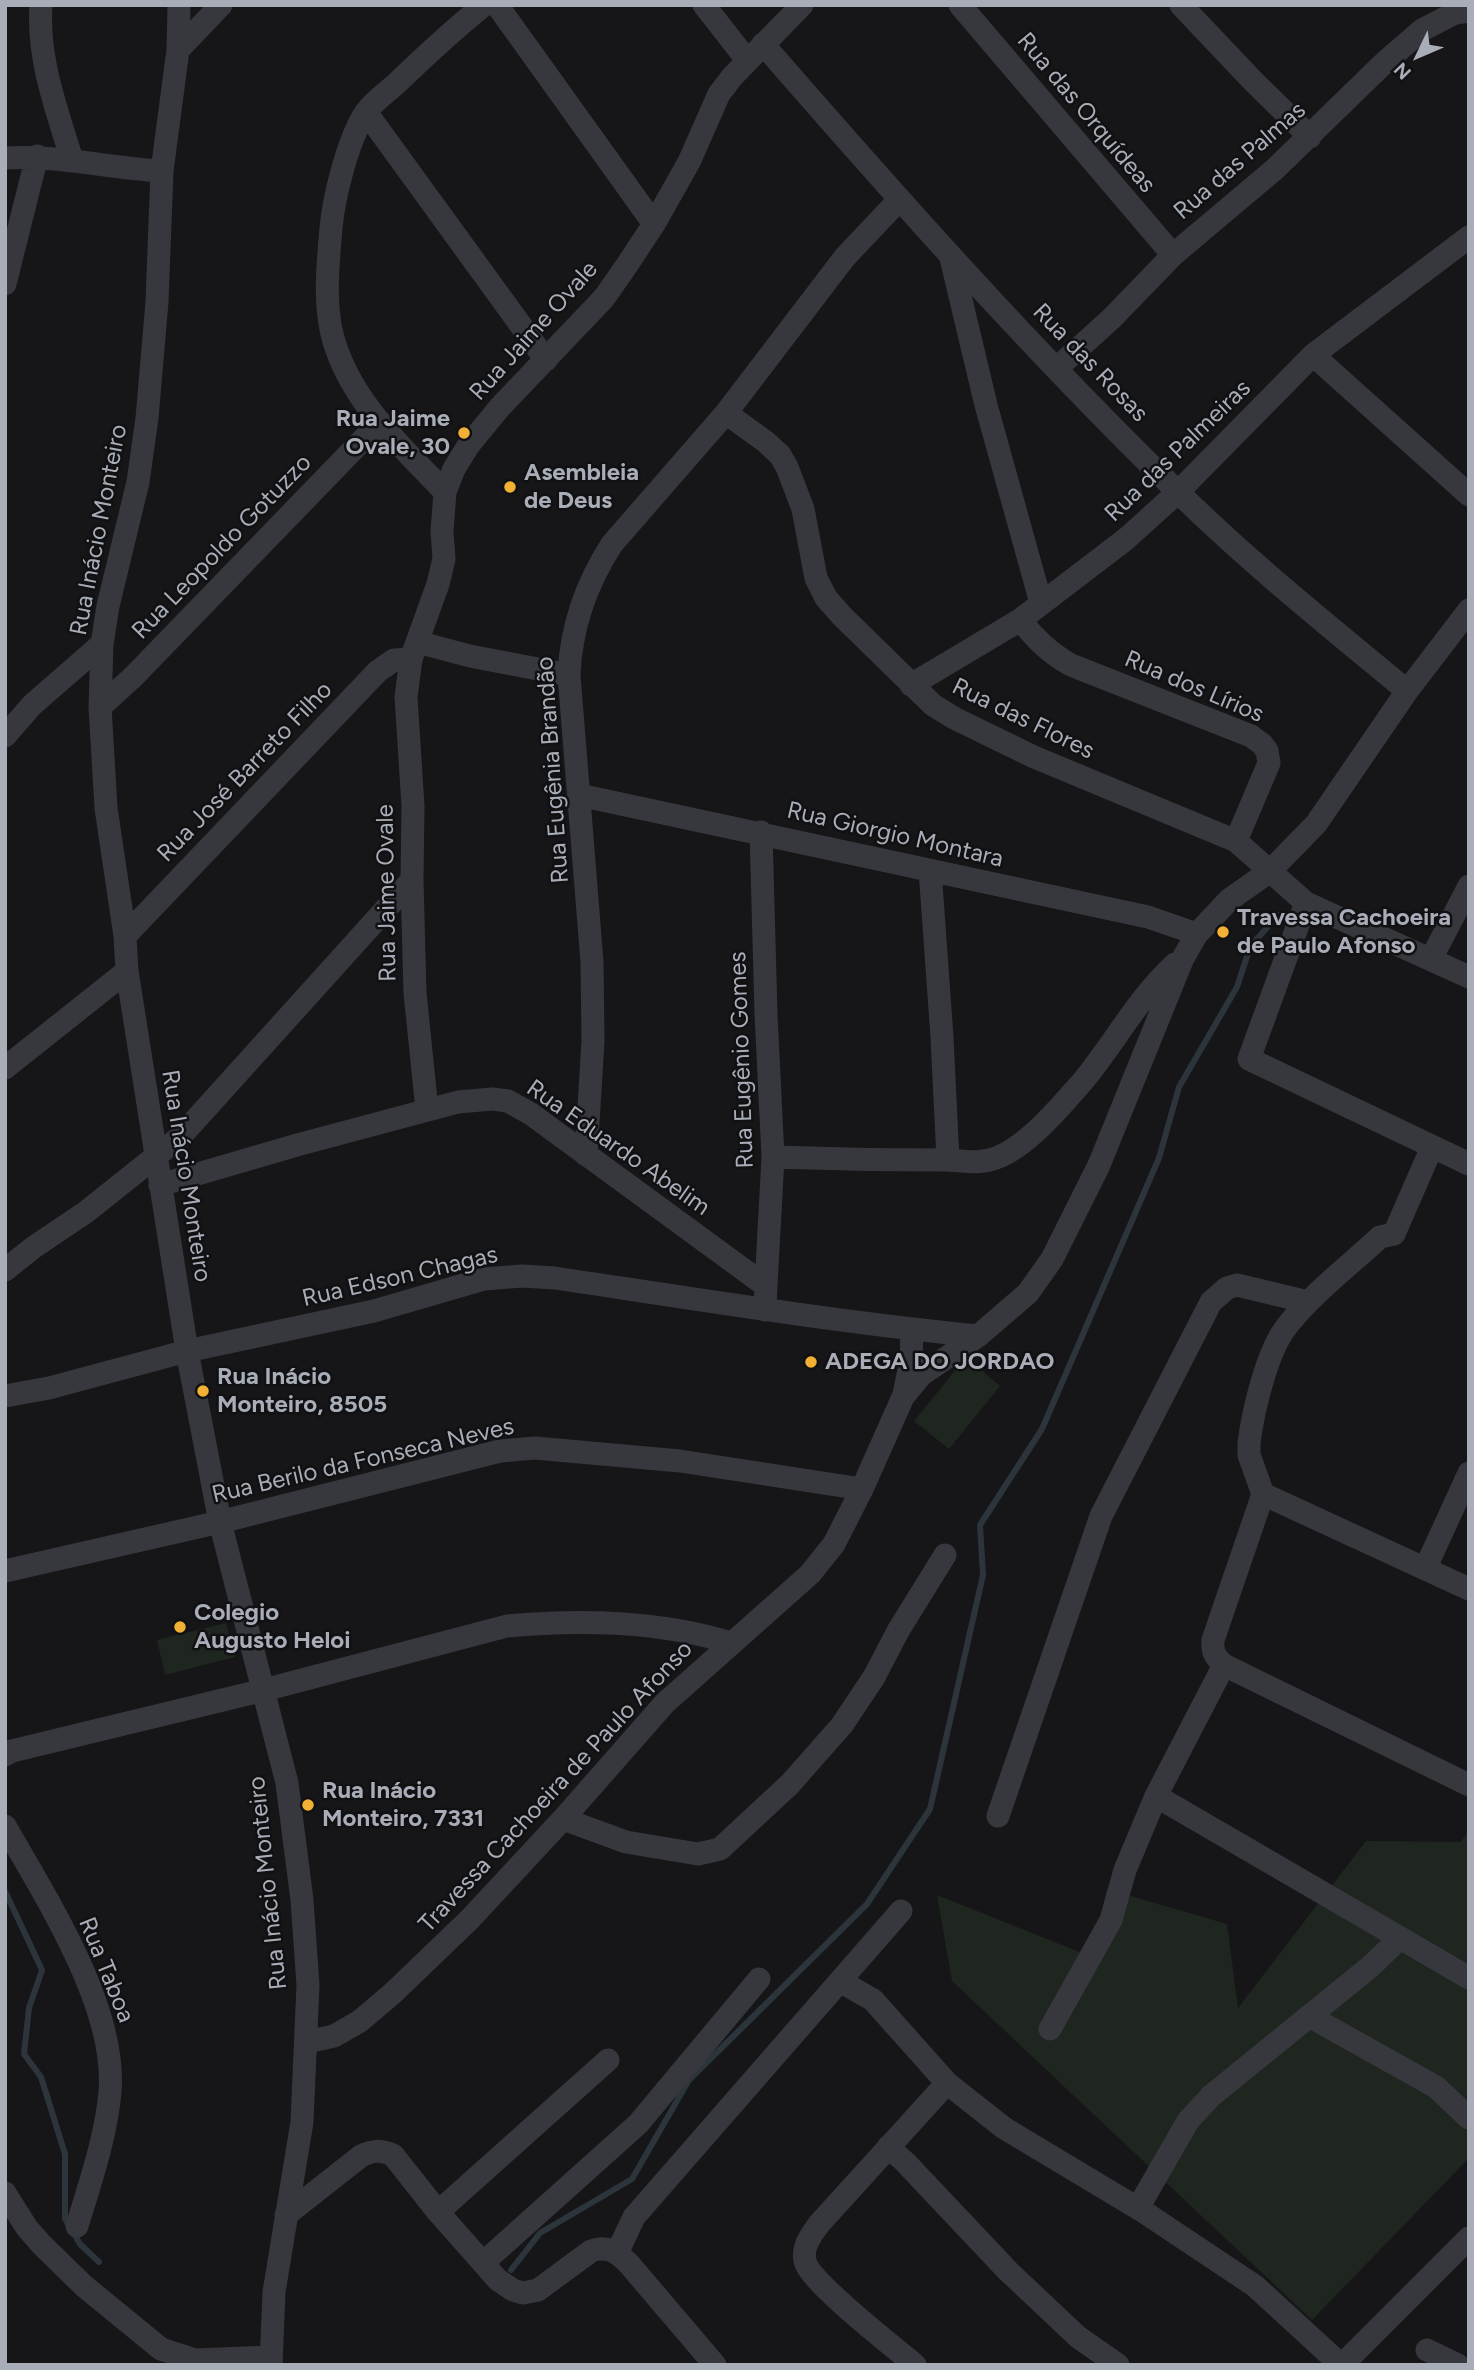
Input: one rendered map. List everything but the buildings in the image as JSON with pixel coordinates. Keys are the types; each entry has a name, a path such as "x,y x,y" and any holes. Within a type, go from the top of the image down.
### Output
{"street":[{"path":"41,5 40,37 44,64 72,160"},
{"name":"Rua Inácio Monteiro","path":"179,5 178,50 162,171 157,302 147,418 138,482 108,606 102,644 100,707 106,808 128,971 187,1351 220,1522 287,1783 302,1900 308,1985 302,2122 274,2292 270,2361"},
{"path":"178,50 221,5"},
{"path":"445,492 380,422 355,389 332,333 328,266 332,217 339,182 349,150 366,112 448,33 484,5"},
{"path":"497,5 654,225"},
{"name":"Rua das Rosas","path":"704,5 755,52 1178,492 1273,581 1406,691"},
{"name":"Rua Jaime Ovale","path":"427,1110 415,993 413,806 406,697 414,650 438,584 444,559 442,531 445,492 454,469 468,446 500,407 604,298 654,225 689,162 719,94 755,52 802,5"},
{"name":"Rua das Orquídeas","path":"960,5 1172,255"},
{"path":"1181,5 1310,137"},
{"name":"Rua das Palmas","path":"1057,368 1112,318 1172,255 1310,137 1384,63 1422,30 1459,14"},
{"path":"366,112 546,360"},
{"path":"5,284 37,156"},
{"path":"5,158 37,156 99,166 162,171"},
{"name":"Rua Eugênia Brandão","path":"586,1155 593,1041 592,962 569,675 570,647 583,599 597,566 612,544 726,413 822,285 899,200"},
{"name":"Rua das Palmeiras","path":"911,685 1020,620 1126,539 1178,492 1314,355 1468,238"},
{"path":"950,254 993,429 1041,604"},
{"path":"1314,355 1469,495"},
{"name":"Rua das Flores","path":"726,413 766,442 787,467 803,509 816,579 826,598 933,705 965,724 1034,757 1236,841 1306,902 1469,977"},
{"name":"Rua Leopoldo Gotuzzo","path":"100,707 143,667 380,422"},
{"name":"Travessa Cachoeira de Paulo Afonso","path":"307,2042 334,2036 360,2021 393,1993 470,1919 665,1703 810,1574 834,1544 904,1397 921,1375 978,1336 1028,1293 1052,1259 1099,1165 1183,958 1197,934 1229,900 1270,871 1316,824 1406,691 1469,610"},
{"name":"Rua dos Lírios","path":"1020,620 1044,647 1062,660 1231,728 1262,744 1267,751 1269,763 1236,841"},
{"path":"5,736 33,705 102,644"},
{"path":"414,650 470,656 569,675"},
{"name":"Rua José Barreto Filho","path":"125,936 378,671 414,650"},
{"name":"Rua Giorgio Montara","path":"579,794 1148,917 1197,934"},
{"name":"Rua Eugênio Gomes","path":"761,832 773,1157 766,1286"},
{"path":"930,870 948,1160"},
{"path":"5,1270 155,1158 196,1120 412,880"},
{"path":"1431,960 1469,886"},
{"path":"1306,902 1250,1059 1469,1164"},
{"path":"773,1157 948,1160 976,1163 997,1158 1045,1122 1084,1079 1139,1003 1162,976 1183,958"},
{"path":"5,1068 128,971"},
{"name":"Rua Eduardo Abelim","path":"160,1185 427,1110 458,1102 492,1098 508,1101 531,1114 766,1286"},
{"path":"1432,1147 1394,1234 1380,1237 1308,1302 1274,1346 1250,1432 1249,1455 1263,1494 1213,1640 1212,1650 1224,1665 1469,1785"},
{"name":"Rua Edson Chagas","path":"5,1396 49,1388 187,1351 373,1311 484,1279 522,1276 555,1278 912,1330 978,1336"},
{"path":"998,1816 1101,1516 1211,1303 1227,1288 1237,1285 1308,1302"},
{"path":"765,1310 766,1286"},
{"name":"Travessa Cachoeira de Paulo Afonso","path":"904,1397 911,1360 912,1330"},
{"name":"Rua Berilo da Fonseca Neves","path":"5,1571 220,1522 500,1451 535,1448 680,1461 862,1489"},
{"path":"1425,1569 1469,1473"},
{"path":"1263,1494 1469,1588"},
{"path":"562,1819 626,1842 698,1854 720,1849 790,1784 842,1725 874,1677 898,1631 945,1555"},
{"path":"5,1755 12,1751 264,1690 507,1626 545,1622 658,1627 699,1633 731,1643"},
{"path":"1050,2029 1111,1920 1125,1870 1156,1796 1224,1665"},
{"path":"1156,1796 1469,1978"},
{"name":"Rua Taboa","path":"5,1826 58,1920 82,1971 98,2013 109,2056 110,2092 106,2120 77,2226"},
{"path":"617,2253 634,2217 901,1912"},
{"path":"1138,2208 1188,2121 1211,2096 1371,1966 1400,1938"},
{"path":"484,2262 638,2124 759,1979"},
{"path":"840,1981 873,2000 947,2082 1004,2128 1138,2208 1255,2286 1342,2365 1469,2238"},
{"path":"1309,2016 1436,2087 1469,2118"},
{"path":"438,2212 608,2060"},
{"path":"915,2365 821,2283 806,2263 805,2245 819,2224 947,2082"},
{"path":"888,2147 1018,2281 1079,2337 1118,2365"},
{"path":"286,2215 361,2156 382,2150 393,2155 438,2212 498,2280 513,2290 523,2293 538,2290 591,2251 609,2249 617,2253 715,2365"},
{"path":"5,2193 26,2228 42,2245 84,2286 161,2349 195,2360 270,2361"},
{"path":"1427,2350 1458,2365"}],"shaded area":[{"path":"966,1357 1000,1386 949,1449 914,1421"},
{"path":"226,1623 235,1657 165,1675 157,1640"},
{"path":"1469,1830 1469,2158 1312,2320 952,1981 937,1895 1092,1957 1107,1889 1227,1924 1238,2008 1366,1841 1461,1842"}],"waterway":[{"path":"511,2270 540,2233 632,2179 689,2080 867,1904 930,1809 983,1575 980,1525 1042,1429 1159,1158 1179,1087 1237,987 1250,947 1278,915"},
{"path":"5,1891 42,1970 29,2008 24,2054 41,2077 65,2154 65,2219 80,2244 99,2262"}],"place":[{"name":"Rua Jaime Ovale, 30","path":"464,433"},
{"name":"Asembleia de Deus","path":"510,487"},
{"name":"Travessa Cachoeira de Paulo Afonso","path":"1223,932"},
{"name":"ADEGA DO JORDAO","path":"811,1362"},
{"name":"Rua Inácio Monteiro, 8505","path":"203,1391"},
{"name":"Colegio Augusto Heloi","path":"180,1627"},
{"name":"Rua Inácio Monteiro, 7331","path":"308,1805"}]}
